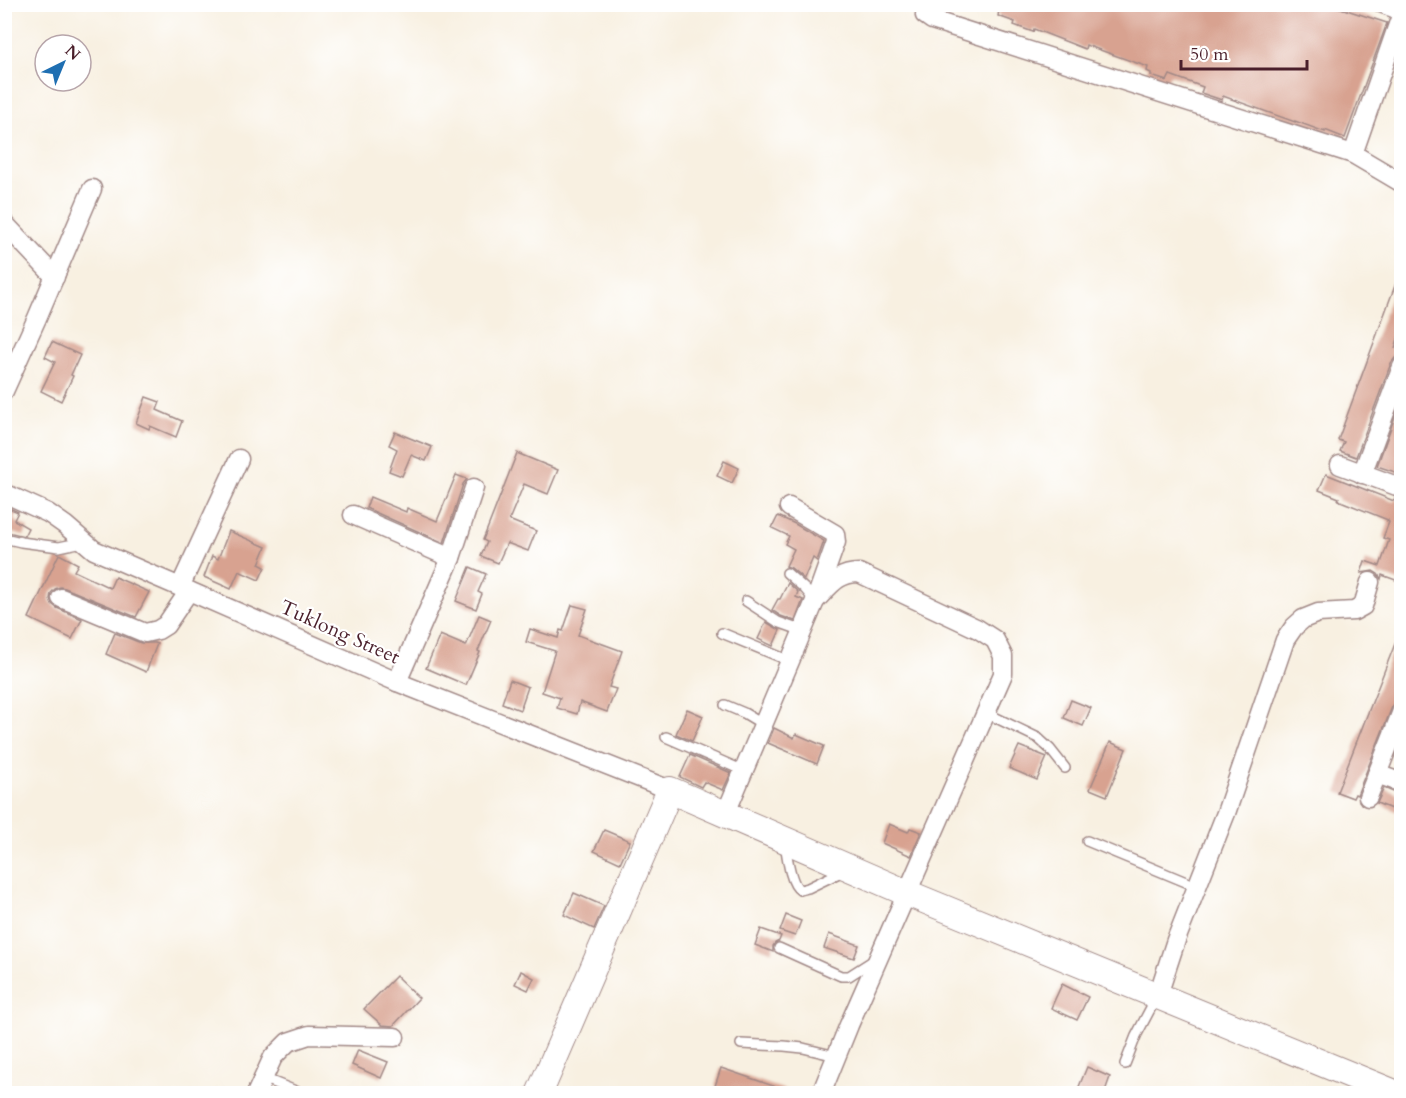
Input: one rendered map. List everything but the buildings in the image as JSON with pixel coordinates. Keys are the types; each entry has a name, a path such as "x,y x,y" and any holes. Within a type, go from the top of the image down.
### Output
{"street":[{"path":"927,4 925,15 932,20 1353,154 1401,183"},
{"path":"1353,154 1401,12 1383,4"},
{"path":"4,391 92,189"},
{"path":"4,223 55,277"},
{"path":"1362,474 1401,367"},
{"path":"61,598 145,633 158,630 166,625 185,589 239,459"},
{"path":"1340,465 1401,488"},
{"path":"397,682 451,558 474,488"},
{"name":"Tuklong Street","path":"4,493 48,513 94,550 397,682 670,790"},
{"path":"725,815 803,631 836,542 835,534 789,507"},
{"path":"353,514 451,558"},
{"path":"815,601 840,577 849,573 859,573 978,629 995,640 1003,656 1003,675 878,958 821,1094"},
{"path":"1158,995 1176,940 1226,813 1285,640 1303,619 1318,613 1354,611 1363,606 1370,582"},
{"path":"1368,797 1401,711"},
{"path":"1377,774 1401,783"},
{"path":"539,1094 670,790 907,893 1397,1090"},
{"path":"259,1086 273,1057 288,1042 309,1035 395,1037"}],"lane":[{"path":"4,538 58,547 83,542"},
{"path":"787,573 815,601"},
{"path":"746,601 778,622 803,631"},
{"path":"722,633 790,661"},
{"path":"725,705 764,725"},
{"path":"986,713 1038,738 1065,768"},
{"path":"666,737 744,771"},
{"path":"784,841 793,882 800,890 850,868"},
{"path":"1087,841 1197,887"},
{"path":"779,948 841,976 849,976 878,958"},
{"path":"1125,1064 1136,1036 1158,995"},
{"path":"741,1044 803,1048 836,1056"},
{"path":"259,1086 303,1094"}]}
